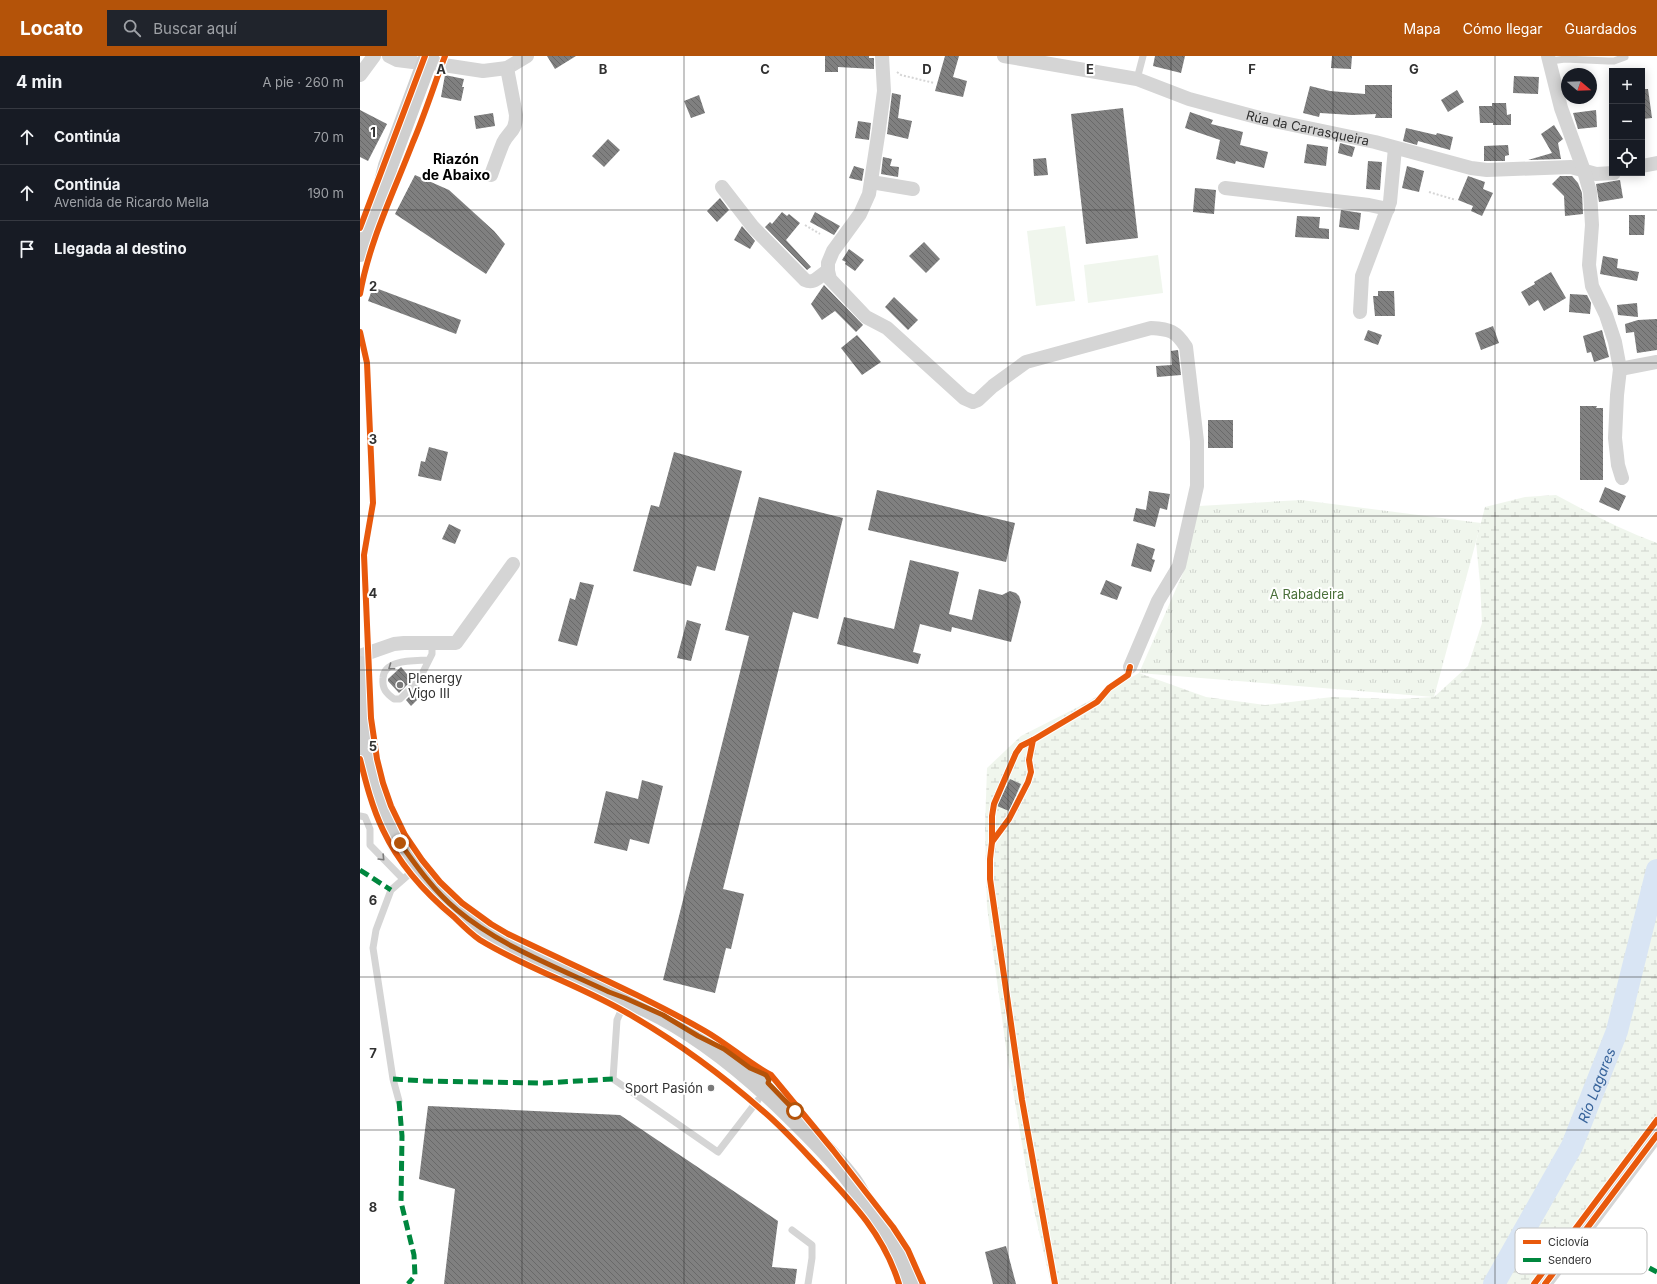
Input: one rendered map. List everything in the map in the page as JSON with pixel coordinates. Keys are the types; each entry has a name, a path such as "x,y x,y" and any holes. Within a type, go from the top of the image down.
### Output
{"main road":[{"path":"360,252 382,190 388,166 405,121 417,101 432,59"},
{"path":"382,190 396,168 432,59"},
{"path":"360,666 362,736 374,783 384,814 400,843 410,873 434,888 456,910 481,928 514,947 609,992 663,1015 691,1039 759,1086 821,1145 853,1183 866,1206 892,1244 910,1284"},
{"path":"609,992 624,1004 691,1039"},
{"path":"759,1086 800,1142 866,1206"}],"street":[{"path":"360,75 374,56"},
{"path":"389,56 397,60 432,59 483,71 507,68 527,56"},
{"path":"882,56 884,91 880,130 869,194 860,214 833,251 828,263 830,279 866,317 887,328 964,398 973,402 978,400 993,386 1026,362 1151,328 1171,331 1180,337 1186,347 1197,441 1197,486 1179,566 1158,601 1130,667"},
{"name":"Rúa da Carrasqueira","path":"1004,56 1137,79 1189,99 1260,118 1395,148 1471,168 1487,170 1572,167 1596,174 1609,173"},
{"path":"1549,58 1560,108 1584,171 1590,192 1592,209 1589,265 1592,286 1606,315 1615,342 1620,369 1615,438 1618,465 1622,478"},
{"path":"491,175 504,141 513,130 516,122 507,68"},
{"path":"1360,312 1362,276 1388,209 1395,148"},
{"path":"1645,165 1657,162"},
{"path":"871,182 913,189"},
{"path":"722,187 754,227 805,280 810,282 815,281 822,274 828,271"},
{"path":"1224,188 1369,204 1388,209"},
{"path":"1620,369 1657,362"},
{"path":"360,656 394,644 432,642 456,643 513,564"},
{"path":"1587,1228 1657,1135"},
{"path":"1545,1284 1553,1274"}],"lane":[{"path":"1137,79 1142,56"},
{"path":"1549,58 1608,62 1625,57"},
{"path":"428,660 394,664 383,674 382,686 394,699 400,699 419,680 432,654 432,642"},
{"path":"360,816 365,817 370,829 370,845 410,873 392,890 376,930 373,948 393,1079 399,1101"},
{"path":"624,1004 617,1020 613,1079 718,1152 759,1086"},
{"path":"792,1230 812,1245 812,1258 808,1284"}],"path":[{"path":"897,72 900,75 934,83"},
{"path":"1429,192 1456,200"},
{"path":"805,225 820,234"}],"green space":[{"path":"1065,226 1075,301 1036,306 1027,231"},
{"path":"1158,255 1163,293 1088,303 1084,265"},
{"path":"1556,495 1631,533 1657,543 1657,1116 1572,1228 1515,1228 1515,1274 1538,1274 1530,1284 1051,1284 1031,1197 1007,1055 987,907 985,828 987,768 1021,736 1082,705 1139,673 1206,697 1265,705 1332,697 1398,699 1434,697 1468,666 1482,623 1476,542 1485,507 1525,497"},
{"name":"A Rabadeira","path":"1301,500 1481,523 1434,697 1139,673 1183,573 1199,506"}],"building":[{"path":"547,56 576,56 555,69"},
{"path":"825,56 869,56 869,58 874,58 874,69 838,67 838,72 825,72"},
{"path":"945,56 959,56 953,77 967,81 963,97 935,91"},
{"path":"1155,56 1185,56 1181,73 1153,66"},
{"path":"1332,56 1352,56 1351,69 1331,68"},
{"path":"445,75 464,79 461,101 441,97"},
{"path":"1514,76 1539,77 1538,94 1513,93"},
{"path":"1365,85 1392,85 1392,118 1375,118 1376,114 1352,115 1320,113 1319,117 1303,113 1310,86 1330,91 1365,94"},
{"path":"1645,89 1648,89 1652,118 1645,119"},
{"path":"1457,90 1464,102 1448,112 1441,100"},
{"path":"892,93 901,95 898,118 912,121 908,139 887,134"},
{"path":"699,95 705,113 691,118 684,101"},
{"path":"1492,103 1506,103 1507,115 1511,114 1511,125 1480,123 1479,106 1492,106"},
{"path":"1123,108 1138,238 1086,244 1071,114"},
{"path":"360,110 387,124 368,161 360,157"},
{"path":"1596,110 1597,127 1578,129 1573,113"},
{"path":"1190,112 1213,120 1211,124 1243,132 1240,145 1268,152 1264,168 1236,161 1235,164 1216,159 1220,140 1185,128"},
{"path":"493,113 495,126 476,129 474,116"},
{"path":"858,121 871,123 869,140 855,138"},
{"path":"1554,125 1563,139 1558,143 1561,159 1528,160 1552,153 1541,134"},
{"path":"1406,128 1436,135 1437,133 1453,137 1450,150 1418,141 1417,145 1403,141"},
{"path":"608,139 620,150 604,167 592,156"},
{"path":"1340,143 1355,147 1352,157 1338,153"},
{"path":"1307,144 1328,147 1326,166 1304,163"},
{"path":"1508,145 1509,155 1505,156 1505,161 1484,161 1484,146"},
{"path":"883,157 892,159 890,166 899,167 898,177 881,174"},
{"path":"1046,158 1048,175 1034,176 1033,159"},
{"path":"1368,161 1382,162 1380,190 1366,189"},
{"path":"854,166 864,169 862,181 849,178"},
{"path":"1407,166 1424,171 1419,192 1402,188"},
{"path":"415,175 449,190 494,231 505,244 486,274 395,214"},
{"path":"1468,176 1485,182 1483,189 1493,193 1482,216 1471,211 1473,206 1458,200"},
{"path":"1560,176 1572,176 1578,183 1582,193 1583,214 1565,216 1564,196 1552,184"},
{"path":"1620,180 1623,198 1599,202 1596,184"},
{"path":"1195,188 1216,190 1214,214 1193,212"},
{"path":"720,198 729,210 717,222 707,211"},
{"path":"1341,210 1361,213 1359,230 1339,227"},
{"path":"782,212 787,216 789,214 800,223 786,240 811,267 807,270 765,227 770,222 772,224"},
{"path":"815,212 840,226 834,235 810,222"},
{"path":"1629,215 1645,215 1644,235 1629,235"},
{"path":"1297,216 1320,217 1319,228 1329,229 1329,239 1295,237"},
{"path":"742,226 755,241 750,249 734,240"},
{"path":"924,242 940,259 926,273 909,256"},
{"path":"849,249 864,260 855,271 842,260"},
{"path":"1603,256 1618,259 1617,268 1639,272 1637,281 1600,274"},
{"path":"1551,272 1566,298 1544,311 1538,300 1529,306 1521,292"},
{"path":"824,285 863,325 856,332 835,311 822,320 811,304"},
{"path":"373,287 461,320 456,334 368,301"},
{"path":"1378,291 1394,291 1395,316 1375,316 1373,296 1378,296"},
{"path":"1570,294 1587,295 1591,303 1590,314 1569,312"},
{"path":"894,297 918,320 908,330 885,307"},
{"path":"1637,303 1638,317 1618,315 1617,305"},
{"path":"1657,319 1657,350 1637,353 1634,332 1626,333 1625,324 1638,320"},
{"path":"1493,326 1499,343 1481,350 1475,333"},
{"path":"1368,330 1382,335 1378,345 1364,340"},
{"path":"1602,330 1609,357 1594,362 1591,352 1587,353 1583,336"},
{"path":"857,335 881,362 862,375 841,348"},
{"path":"1178,350 1181,375 1157,377 1156,366 1172,365 1171,351"},
{"path":"1580,406 1597,406 1596,408 1603,408 1603,480 1580,480"},
{"path":"1208,420 1233,420 1233,448 1208,448"},
{"path":"429,447 448,452 441,481 418,476 421,461 425,462"},
{"path":"674,452 742,471 715,571 697,566 691,586 633,571 651,505 659,507"},
{"path":"1605,487 1626,496 1619,511 1599,502"},
{"path":"877,490 1015,523 1006,562 868,530"},
{"path":"1149,491 1170,494 1167,510 1160,508 1155,527 1133,521 1136,508 1146,510"},
{"path":"759,497 843,518 818,619 793,612 723,889 744,894 731,949 726,948 715,993 663,980 749,636 725,630"},
{"path":"449,524 461,530 455,544 442,539"},
{"path":"1137,543 1155,549 1152,559 1155,560 1151,572 1131,566"},
{"path":"910,560 959,572 949,614 972,620 979,589 1002,595 1010,591 1016,593 1021,602 1011,642 952,627 951,632 920,624 913,652 921,654 918,664 837,644 844,617 894,629"},
{"path":"1106,580 1122,587 1117,600 1100,594"},
{"path":"580,582 594,585 577,646 558,641 570,598 575,600"},
{"path":"687,620 701,624 691,661 677,658"},
{"path":"401,667 412,680 399,693 388,681 388,679"},
{"path":"419,687 421,689 417,700 411,706 406,700"},
{"path":"1010,779 1021,784 1009,811 997,806"},
{"path":"642,780 663,786 649,844 630,839 627,851 594,843 606,791 638,799"},
{"path":"428,1106 620,1115 778,1221 772,1267 797,1269 795,1284 444,1284 455,1189 419,1179"},
{"path":"1006,1246 1016,1284 993,1284 985,1252"}],"waterway":[{"name":"Río Lagares","path":"1526,1228 1572,1146 1617,1031 1657,870"},
{"name":"Río Lagares","path":"1494,1284 1515,1247"}],"marked path":[{"path":"360,870 391,890"},
{"path":"393,1079 544,1083 613,1079"},
{"path":"399,1101 402,1136 401,1202 414,1255 415,1276 408,1284"},
{"path":"1647,1267 1657,1272"}],"cycle path":[{"path":"360,228 425,56"},
{"path":"360,294 364,274 376,235 422,121 445,56"},
{"path":"360,332 367,363 373,503 364,555 371,718 377,759 383,783 391,806 405,835 422,860 440,882 462,903 491,924 508,934 681,1018 713,1036 771,1075 833,1150 893,1227 908,1250 923,1284"},
{"path":"1055,1284 1022,1100 990,879 992,842 1009,819 1028,782 1031,772 1029,760 1033,740 1097,702 1109,688 1128,675 1130,667"},
{"path":"992,842 992,816 994,804 1016,753 1021,746 1033,740"},
{"path":"360,759 372,804 389,843 405,866 433,898 480,940 499,951 615,1006 651,1027 717,1073 748,1098 792,1138 866,1220 885,1250 893,1266 899,1284"},
{"path":"1576,1228 1657,1120"},
{"path":"1587,1228 1657,1135"},
{"path":"1534,1284 1542,1274"},
{"path":"1545,1284 1553,1274"}],"place":[{"name":"Plenergy Vigo III","path":"400,685"},
{"name":"Sport Pasión","path":"711,1088"}],"district":[{"name":"Riazón de Abaixo","path":"456,166"}],"route":[{"path":"400,843 417,868 434,888 456,910 481,928 514,947 609,992 663,1015 698,1036 724,1049 750,1068 763,1072 768,1077 768,1083 795,1111"}]}
